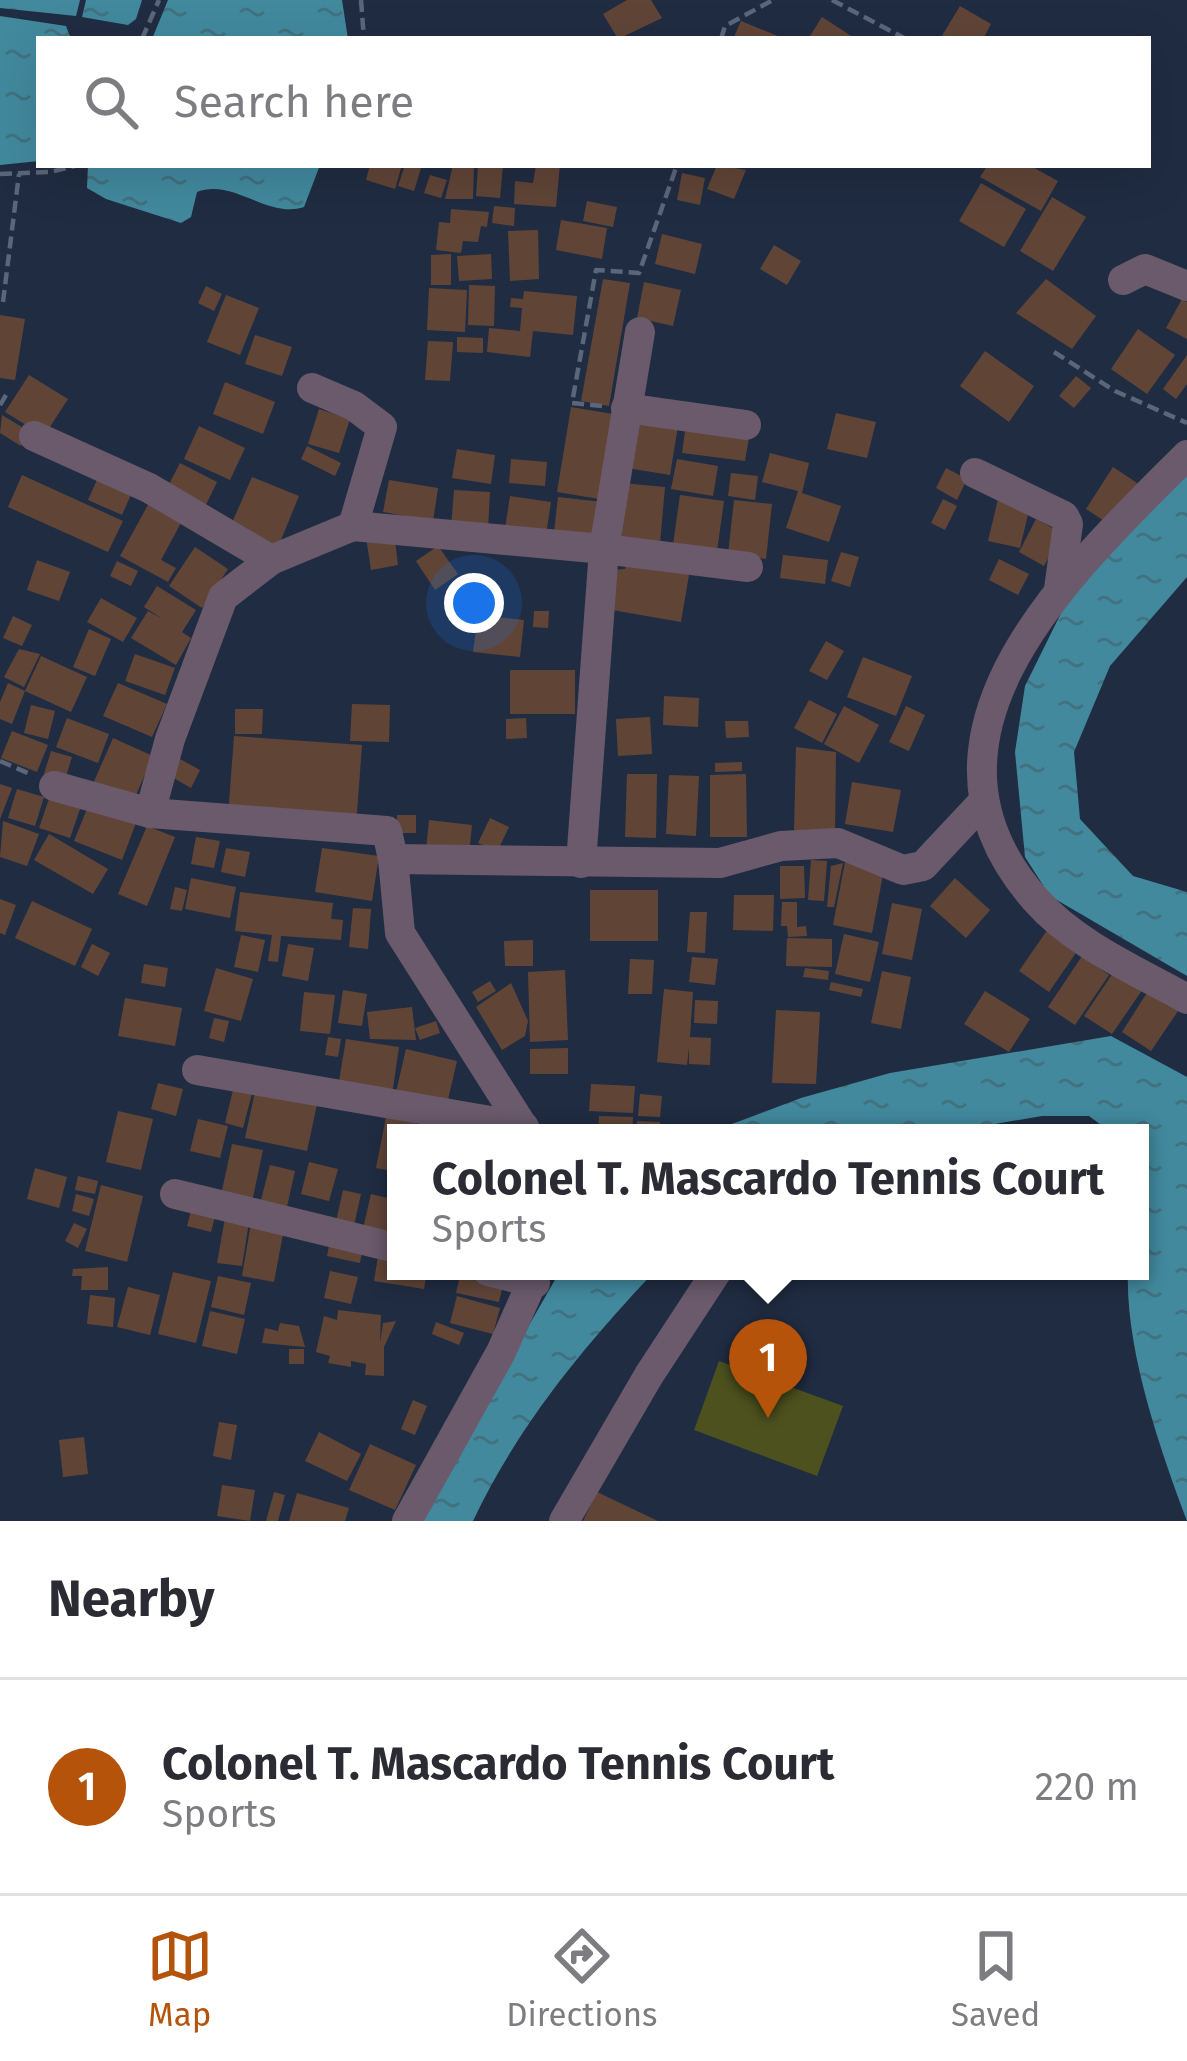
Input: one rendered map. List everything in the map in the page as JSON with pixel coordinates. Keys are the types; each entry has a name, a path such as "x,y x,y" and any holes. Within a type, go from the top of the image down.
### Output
{"street":[{"path":"1123,280 1145,269 1187,286"},
{"path":"581,863 604,549 640,332"},
{"path":"312,388 354,406 382,427 353,526"},
{"path":"626,408 746,424"},
{"path":"34,436 149,488 272,560"},
{"path":"1187,455 1035,618 1004,672 987,730 982,803 999,844 1036,900 1089,943 1187,999"},
{"path":"975,473 1064,516 1068,524 1059,589"},
{"path":"150,813 170,739 223,597 272,560 353,526 748,567"},
{"path":"54,786 150,813 388,831 400,933 522,1124"},
{"path":"393,860 720,863 782,846 838,843 904,870 923,866 982,803"},
{"path":"197,1070 493,1124"},
{"path":"175,1194 387,1246"},
{"path":"407,1521 534,1280"},
{"path":"564,1521 711,1280"}],"path":[{"path":"143,36 158,0"},
{"path":"362,0 364,36"},
{"path":"722,36 725,26 773,0"},
{"path":"832,0 900,36"},
{"path":"0,174 67,168"},
{"path":"626,408 572,404 596,269 639,273 676,168"},
{"path":"3,302 19,173"},
{"path":"1054,352 1115,391 1187,423"},
{"path":"0,405 6,394"}],"green space":[{"path":"719,1361 843,1406 817,1476 694,1430"}],"water":[{"path":"0,0 80,0 76,16 0,8"},
{"path":"86,0 142,0 136,19 128,25 82,17"},
{"path":"168,0 342,0 348,36 153,36"},
{"path":"0,16 66,26 70,36 36,36 36,161 0,165"},
{"path":"88,168 319,168 304,207 277,208 210,189 197,192 191,217 181,223 106,199 87,188"},
{"path":"1187,470 1187,577 1110,666 1074,752 1080,819 1133,876 1187,892 1187,976 1050,896 1025,857 1015,752 1025,686 1070,595"},
{"path":"1111,1036 1187,1077 1187,1521 1156,1431 1132,1333 1128,1280 1149,1280 1149,1124 1100,1124 1089,1116 1042,1116 995,1124 732,1124 890,1073"},
{"path":"555,1280 647,1280 554,1389 510,1453 473,1521 423,1521 440,1481"}],"building":[{"path":"627,0 651,0 662,18 616,36 603,14"},
{"path":"960,6 991,24 985,36 942,36"},
{"path":"822,17 851,36 810,36"},
{"path":"741,21 778,36 734,36"},
{"path":"369,168 401,168 395,189 366,180"},
{"path":"404,168 421,168 414,191 398,186"},
{"path":"452,168 474,168 473,199 445,199"},
{"path":"478,168 503,168 500,198 476,196"},
{"path":"536,168 560,168 556,207 514,204 515,181 533,183"},
{"path":"716,168 746,170 734,199 707,189"},
{"path":"986,168 1034,168 1058,181 1041,211 980,177"},
{"path":"682,173 705,178 700,205 677,200"},
{"path":"430,175 447,180 441,198 424,193"},
{"path":"981,183 1026,209 1004,247 959,221"},
{"path":"1052,197 1086,217 1053,271 1020,251"},
{"path":"587,201 617,207 613,227 583,221"},
{"path":"494,206 515,208 514,226 492,223"},
{"path":"451,209 489,212 478,242 463,241 461,253 436,250 439,222 450,223"},
{"path":"561,220 607,228 602,259 556,250"},
{"path":"538,230 539,279 510,281 508,231"},
{"path":"662,234 702,244 695,274 655,264"},
{"path":"774,245 801,261 787,285 760,269"},
{"path":"451,254 451,285 431,285 431,255"},
{"path":"491,254 492,279 459,281 457,256"},
{"path":"603,279 630,283 609,406 581,401"},
{"path":"1046,279 1096,316 1072,349 1016,313"},
{"path":"644,282 681,290 673,326 637,318"},
{"path":"469,285 495,286 494,326 468,325"},
{"path":"206,286 222,294 214,311 198,303"},
{"path":"429,288 467,290 465,332 427,330"},
{"path":"524,291 577,296 573,335 533,331 530,357 487,352 489,328 520,331 522,308 510,307 511,298 523,299"},
{"path":"226,295 259,308 240,355 207,342"},
{"path":"1182,299 1187,302 1187,339 1166,328"},
{"path":"0,315 25,319 15,380 0,378"},
{"path":"1138,329 1175,355 1147,394 1111,369"},
{"path":"255,335 292,347 282,376 245,364"},
{"path":"457,337 483,338 483,353 457,352"},
{"path":"428,341 453,342 450,381 425,380"},
{"path":"985,351 1034,386 1009,422 960,386"},
{"path":"1187,355 1187,384 1176,399 1163,389"},
{"path":"29,375 68,399 44,436 5,412"},
{"path":"1076,376 1091,388 1074,408 1059,396"},
{"path":"225,382 275,402 263,434 213,414"},
{"path":"571,407 619,415 605,500 557,492"},
{"path":"319,409 350,419 339,453 308,444"},
{"path":"836,413 876,422 867,458 827,449"},
{"path":"2,415 30,432 21,446 0,433"},
{"path":"635,418 678,426 670,475 627,468"},
{"path":"686,424 750,432 745,461 682,453"},
{"path":"199,426 245,448 230,480 184,459"},
{"path":"307,446 341,463 335,476 301,459"},
{"path":"457,449 495,455 491,484 452,478"},
{"path":"770,453 809,463 802,493 841,506 829,542 786,528 798,491 762,482"},
{"path":"511,459 547,462 545,486 509,483"},
{"path":"677,459 718,466 713,496 671,489"},
{"path":"180,463 217,482 203,511 165,492"},
{"path":"1113,467 1146,489 1112,526 1086,509"},
{"path":"946,468 967,479 957,500 936,488"},
{"path":"100,473 134,488 122,515 88,500"},
{"path":"731,473 758,476 755,500 728,496"},
{"path":"22,475 123,521 108,552 8,507"},
{"path":"252,477 299,496 276,552 228,532"},
{"path":"389,480 438,488 433,521 383,512"},
{"path":"622,483 665,487 660,544 617,541"},
{"path":"454,490 490,492 488,529 451,528"},
{"path":"680,495 724,501 717,551 673,545"},
{"path":"999,495 1031,502 1020,548 988,541"},
{"path":"510,496 551,502 546,535 505,528"},
{"path":"558,497 603,502 598,546 553,541"},
{"path":"943,499 957,506 945,530 931,523"},
{"path":"734,500 772,504 766,559 728,554"},
{"path":"149,503 182,521 161,560 176,568 168,582 120,556"},
{"path":"1036,519 1062,533 1044,566 1019,552"},
{"path":"394,532 398,565 371,570 366,537"},
{"path":"438,546 458,574 435,590 416,561"},
{"path":"195,547 228,569 202,608 169,586"},
{"path":"841,552 859,557 850,587 831,581"},
{"path":"783,555 828,560 825,584 780,578"},
{"path":"628,558 690,569 681,622 612,610 611,570 625,569"},
{"path":"999,559 1029,574 1018,595 989,580"},
{"path":"37,560 70,572 59,601 27,590"},
{"path":"117,561 138,571 131,586 110,576"},
{"path":"157,586 196,610 182,632 191,638 176,665 131,638 148,611 163,619 144,607"},
{"path":"101,598 137,618 123,642 87,622"},
{"path":"534,611 549,611 548,628 533,627"},
{"path":"478,615 524,620 520,657 473,652"},
{"path":"13,616 32,625 22,646 3,638"},
{"path":"89,629 111,639 95,676 73,667"},
{"path":"826,641 844,651 827,680 809,671"},
{"path":"19,649 40,654 24,687 4,677"},
{"path":"135,654 175,668 165,695 125,681"},
{"path":"41,656 87,677 71,712 25,691"},
{"path":"863,657 912,676 896,716 847,697"},
{"path":"510,670 575,670 575,714 510,714"},
{"path":"8,683 25,691 12,724 0,719 0,702"},
{"path":"118,683 167,704 152,737 103,716"},
{"path":"664,696 699,698 698,727 663,725"},
{"path":"809,700 837,714 822,743 794,728"},
{"path":"352,704 390,705 389,742 350,741"},
{"path":"31,705 55,711 48,739 24,733"},
{"path":"844,706 879,725 859,763 824,744"},
{"path":"906,706 925,715 909,751 889,742"},
{"path":"235,709 263,709 262,734 235,734"},
{"path":"650,717 652,754 618,756 616,719"},
{"path":"67,718 109,734 98,763 56,747"},
{"path":"526,718 527,738 506,739 506,719"},
{"path":"725,721 748,721 749,737 726,738"},
{"path":"12,731 48,745 37,772 1,758"},
{"path":"234,736 362,745 356,826 228,817"},
{"path":"113,738 153,756 132,804 92,786"},
{"path":"796,747 836,752 835,834 794,833"},
{"path":"51,751 72,757 64,783 43,777"},
{"path":"180,759 200,770 191,788 170,776"},
{"path":"742,762 742,771 715,772 715,763"},
{"path":"627,774 657,774 656,838 625,837"},
{"path":"746,774 747,837 710,837 710,775"},
{"path":"669,775 699,776 696,836 666,834"},
{"path":"852,782 901,790 893,832 845,824"},
{"path":"0,784 12,788 0,819"},
{"path":"17,789 44,797 35,826 8,818"},
{"path":"50,796 81,806 70,838 39,828"},
{"path":"89,804 136,823 122,860 74,841"},
{"path":"397,815 416,815 416,833 397,833"},
{"path":"490,818 509,827 497,852 478,843"},
{"path":"429,820 472,825 469,855 426,850"},
{"path":"3,821 39,834 27,866 0,857"},
{"path":"147,826 175,837 147,906 118,894"},
{"path":"49,834 108,869 93,894 34,860"},
{"path":"196,837 220,841 214,868 191,864"},
{"path":"226,848 250,852 245,877 221,872"},
{"path":"322,848 379,856 372,901 315,892"},
{"path":"811,860 827,861 824,901 808,900"},
{"path":"845,862 884,869 872,933 833,925"},
{"path":"843,863 834,907 827,907 831,866"},
{"path":"780,866 804,866 805,898 780,899"},
{"path":"191,878 236,887 230,918 185,909"},
{"path":"955,878 990,910 966,938 930,906"},
{"path":"175,887 187,890 182,911 170,909"},
{"path":"590,890 658,890 658,941 590,941"},
{"path":"240,892 333,903 331,919 343,920 341,940 281,936 278,962 268,961 272,935 235,931"},
{"path":"734,895 774,895 773,931 733,930"},
{"path":"0,899 16,905 5,935 0,933"},
{"path":"32,901 92,929 75,966 15,938"},
{"path":"782,902 797,902 797,927 806,926 807,936 788,937 787,926 781,926"},
{"path":"892,903 922,909 912,960 882,954"},
{"path":"353,908 371,909 368,949 349,947"},
{"path":"690,912 707,912 705,953 687,952"},
{"path":"1050,926 1080,947 1049,992 1019,971"},
{"path":"844,934 879,942 870,982 835,974"},
{"path":"241,935 265,940 258,972 234,967"},
{"path":"787,938 832,939 832,967 786,966"},
{"path":"533,940 533,966 505,966 504,941"},
{"path":"92,944 110,953 98,976 81,967"},
{"path":"288,944 314,948 308,981 282,976"},
{"path":"1082,956 1109,975 1075,1025 1048,1007"},
{"path":"692,957 718,959 715,985 689,982"},
{"path":"630,959 654,960 652,994 628,994"},
{"path":"144,964 168,968 165,987 141,983"},
{"path":"1119,964 1147,983 1112,1034 1084,1016"},
{"path":"216,968 253,979 241,1021 204,1011"},
{"path":"805,968 829,971 828,980 803,977"},
{"path":"565,970 568,1040 530,1042 528,972"},
{"path":"882,971 911,977 901,1029 871,1023"},
{"path":"490,981 496,991 478,1002 472,992"},
{"path":"831,982 863,989 861,997 829,990"},
{"path":"511,983 528,1021 525,1036 502,1050 476,1007"},
{"path":"1150,988 1180,1008 1151,1051 1122,1032"},
{"path":"664,989 693,992 690,1037 711,1038 710,1065 689,1064 689,1047 687,1065 657,1062"},
{"path":"343,990 367,994 362,1026 338,1023"},
{"path":"985,991 1030,1019 1009,1052 964,1024"},
{"path":"304,992 335,995 330,1034 300,1031"},
{"path":"125,998 182,1008 175,1046 118,1036"},
{"path":"695,1000 718,1001 717,1024 694,1023"},
{"path":"412,1007 416,1040 370,1039 367,1012"},
{"path":"776,1010 820,1012 816,1084 772,1083"},
{"path":"214,1018 229,1021 224,1042 209,1038"},
{"path":"436,1021 440,1033 420,1040 415,1028"},
{"path":"328,1037 341,1039 338,1057 325,1055"},
{"path":"346,1039 399,1047 392,1095 338,1087"},
{"path":"568,1048 568,1074 530,1074 530,1049"},
{"path":"406,1049 457,1061 447,1104 396,1092"},
{"path":"235,1082 254,1086 243,1128 225,1123"},
{"path":"158,1083 183,1089 176,1116 151,1109"},
{"path":"591,1084 635,1086 633,1113 589,1111"},
{"path":"256,1087 318,1100 307,1151 245,1138"},
{"path":"640,1094 662,1096 660,1117 638,1116"},
{"path":"118,1111 153,1119 141,1170 106,1162"},
{"path":"599,1116 633,1117 633,1124 599,1124"},
{"path":"386,1117 416,1123 387,1124 387,1170 376,1168"},
{"path":"198,1119 228,1126 220,1158 190,1151"},
{"path":"232,1144 263,1150 252,1202 221,1195"},
{"path":"309,1162 338,1169 329,1201 301,1194"},
{"path":"270,1165 295,1171 286,1211 260,1204"},
{"path":"35,1168 67,1177 59,1208 27,1199"},
{"path":"78,1176 98,1181 95,1194 75,1190"},
{"path":"101,1185 143,1196 127,1262 85,1251"},
{"path":"343,1190 361,1194 353,1230 335,1226"},
{"path":"76,1194 94,1199 89,1216 72,1211"},
{"path":"371,1194 387,1198 387,1240 362,1233"},
{"path":"193,1203 217,1209 211,1232 187,1226"},
{"path":"225,1218 249,1222 242,1266 217,1263"},
{"path":"74,1223 87,1229 78,1248 65,1241"},
{"path":"251,1223 284,1229 274,1282 242,1276"},
{"path":"330,1240 363,1246 360,1263 327,1256"},
{"path":"379,1250 387,1251 387,1280 426,1280 424,1289 374,1281"},
{"path":"108,1267 108,1290 81,1290 82,1276 72,1276 73,1269"},
{"path":"330,1271 358,1277 351,1304 324,1298"},
{"path":"173,1272 211,1281 196,1343 158,1334"},
{"path":"218,1276 251,1283 244,1315 211,1307"},
{"path":"459,1280 504,1280 499,1302 456,1293"},
{"path":"128,1287 160,1295 150,1335 117,1327"},
{"path":"90,1295 115,1298 113,1327 87,1324"},
{"path":"457,1296 500,1308 493,1334 450,1323"},
{"path":"338,1310 381,1315 380,1343 383,1323 396,1321 384,1347 384,1376 365,1375 366,1364 328,1363 330,1356 316,1352 324,1316 337,1320"},
{"path":"210,1311 245,1319 237,1354 202,1346"},
{"path":"436,1322 464,1333 459,1345 432,1334"},
{"path":"280,1323 299,1326 305,1347 262,1343 265,1328 278,1331"},
{"path":"752,1331 787,1345 775,1374 740,1360"},
{"path":"289,1349 304,1349 304,1364 289,1364"},
{"path":"413,1400 427,1406 415,1435 401,1429"},
{"path":"219,1422 237,1425 231,1460 213,1456"},
{"path":"319,1432 361,1454 347,1481 305,1461"},
{"path":"84,1437 88,1474 63,1477 59,1440"},
{"path":"370,1444 416,1465 395,1510 349,1490"},
{"path":"222,1485 255,1490 250,1521 217,1516"},
{"path":"274,1492 285,1495 278,1521 266,1521"},
{"path":"597,1492 658,1521 583,1521"},
{"path":"297,1493 349,1508 345,1521 289,1521"}],"place":[{"name":"Colonel T. Mascardo Tennis Court","path":"768,1418"}]}
